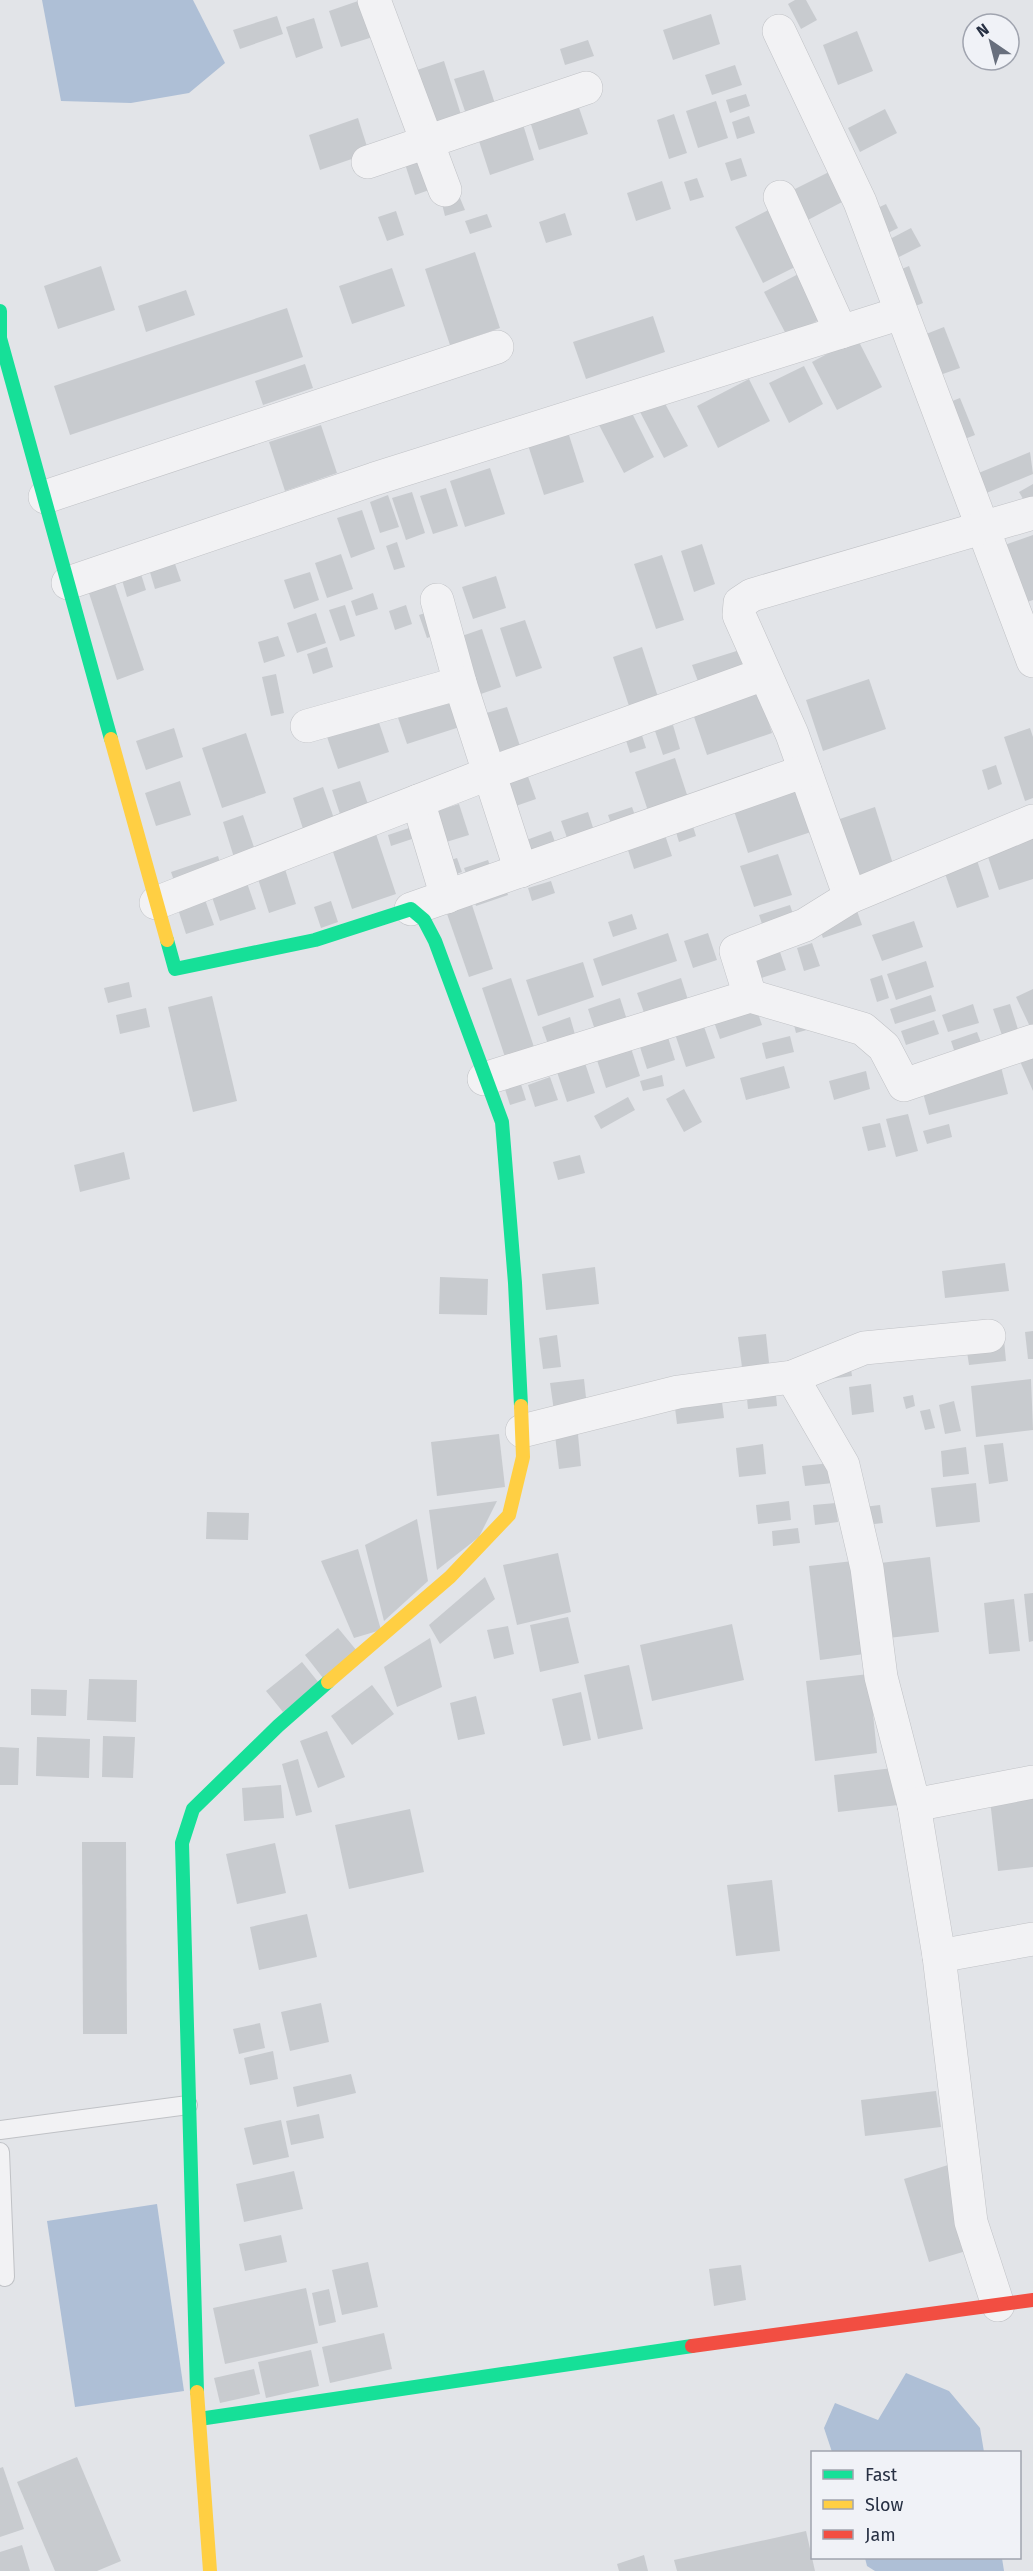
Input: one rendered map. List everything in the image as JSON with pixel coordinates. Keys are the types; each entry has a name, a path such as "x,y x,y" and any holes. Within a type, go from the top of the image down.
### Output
{"street":[{"path":"374,0 445,190"},
{"path":"779,31 860,202 1033,661"},
{"path":"368,162 586,88"},
{"path":"780,197 841,332"},
{"path":"0,311 0,338 175,969 315,940 447,897 805,771"},
{"path":"68,583 374,479 901,313"},
{"path":"45,497 497,347"},
{"path":"849,897 792,734 739,615 740,603 752,595 982,530 1033,513"},
{"path":"437,600 460,683 521,871"},
{"path":"156,903 418,801 764,674"},
{"path":"307,726 460,683"},
{"path":"418,801 447,897"},
{"path":"750,996 736,951 805,925 849,897 1033,821"},
{"path":"210,2571 194,2343 182,1843 193,1809 278,1726 450,1578 509,1515 523,1457 515,1283 502,1122 484,1079 435,941 424,920 411,909"},
{"path":"484,1079 750,996 863,1029 884,1047 904,1085 1033,1041"},
{"path":"522,1431 678,1392 792,1377 864,1348 989,1336"},
{"path":"792,1377 843,1465 867,1568 881,1677 914,1805 939,1956 971,2222 998,2305"},
{"path":"914,1805 1033,1782"},
{"path":"939,1956 1033,1939"},
{"path":"199,2419 639,2353 1033,2300"}],"lane":[{"path":"0,2130 188,2105"},
{"path":"0,2152 5,2277"}],"water":[{"path":"42,0 193,0 225,63 189,93 131,103 61,101"},
{"path":"157,2204 184,2391 75,2407 47,2221"},
{"path":"906,2373 949,2391 980,2428 984,2451 832,2451 824,2428 835,2403 878,2420"},
{"path":"865,2559 1002,2559 1004,2571 875,2571 867,2566"}],"building":[{"path":"361,0 376,36 341,47 329,11"},
{"path":"795,0 806,0 817,20 801,29 788,4"},
{"path":"711,14 720,44 673,60 663,30"},
{"path":"277,16 283,34 240,49 233,30"},
{"path":"314,18 323,48 296,58 286,27"},
{"path":"857,31 873,71 838,85 823,45"},
{"path":"588,40 594,56 565,65 560,49"},
{"path":"444,61 463,121 428,132 408,73"},
{"path":"735,65 742,85 712,95 705,75"},
{"path":"484,70 496,107 467,117 454,79"},
{"path":"746,94 750,106 730,113 726,100"},
{"path":"716,101 728,138 698,148 686,111"},
{"path":"577,102 588,134 539,150 529,118"},
{"path":"885,109 897,133 860,152 848,128"},
{"path":"674,114 687,153 669,159 657,120"},
{"path":"749,116 755,133 737,139 732,122"},
{"path":"358,118 369,153 320,170 309,135"},
{"path":"522,121 534,160 490,175 477,135"},
{"path":"425,157 435,188 415,195 405,164"},
{"path":"741,158 747,176 731,181 725,163"},
{"path":"829,172 844,201 806,221 791,191"},
{"path":"697,178 704,197 690,201 684,182"},
{"path":"662,181 671,209 636,221 627,193"},
{"path":"460,198 465,210 445,216 442,204"},
{"path":"886,204 898,228 882,236 869,212"},
{"path":"776,206 805,262 763,283 735,227"},
{"path":"396,211 404,235 387,241 378,217"},
{"path":"565,213 572,235 546,243 539,222"},
{"path":"487,214 492,227 470,234 465,221"},
{"path":"911,228 921,246 899,257 890,239"},
{"path":"475,252 500,328 450,345 425,269"},
{"path":"101,266 115,310 58,329 44,286"},
{"path":"909,266 923,303 906,310 892,273"},
{"path":"392,268 405,306 352,324 339,286"},
{"path":"804,271 827,316 787,336 764,292"},
{"path":"186,290 195,315 146,332 138,306"},
{"path":"287,308 303,357 70,435 54,386"},
{"path":"653,316 665,352 586,379 573,342"},
{"path":"944,327 960,368 937,376 921,336"},
{"path":"857,338 882,387 837,410 812,362"},
{"path":"305,364 313,388 263,405 255,381"},
{"path":"804,366 823,404 789,423 769,383"},
{"path":"749,379 770,421 718,448 697,406"},
{"path":"662,398 688,446 664,458 639,410"},
{"path":"960,398 975,435 957,442 942,405"},
{"path":"630,409 654,457 624,473 599,425"},
{"path":"321,425 337,473 285,491 269,442"},
{"path":"568,432 584,482 544,495 528,445"},
{"path":"1030,452 1033,474 984,494 976,474"},
{"path":"490,468 505,514 465,527 450,481"},
{"path":"1033,484 1033,507 1029,509 1019,492"},
{"path":"446,488 458,526 433,534 420,496"},
{"path":"412,492 425,533 406,540 392,498"},
{"path":"388,495 399,527 380,533 370,502"},
{"path":"362,510 375,549 351,558 337,518"},
{"path":"1033,535 1033,600 1015,606 996,548"},
{"path":"397,542 405,567 394,570 386,546"},
{"path":"702,544 715,584 694,592 681,551"},
{"path":"341,554 353,589 327,598 315,563"},
{"path":"662,555 684,620 656,629 634,564"},
{"path":"174,561 181,581 155,589 149,569"},
{"path":"310,572 319,600 294,609 284,580"},
{"path":"141,574 146,590 127,597 122,580"},
{"path":"496,576 506,608 473,619 462,587"},
{"path":"114,581 144,670 117,680 88,590"},
{"path":"373,593 378,609 356,616 351,601"},
{"path":"345,605 355,636 340,641 329,610"},
{"path":"406,605 412,624 395,630 389,611"},
{"path":"437,609 445,632 427,638 419,615"},
{"path":"316,613 326,643 297,653 287,623"},
{"path":"525,620 542,668 516,677 500,628"},
{"path":"482,629 501,687 475,696 456,638"},
{"path":"278,636 285,656 264,663 258,642"},
{"path":"327,647 333,667 313,674 307,654"},
{"path":"642,647 658,697 629,706 613,657"},
{"path":"743,649 750,670 700,687 692,665"},
{"path":"276,674 284,713 271,716 262,677"},
{"path":"869,679 886,729 823,751 806,700"},
{"path":"757,686 772,733 707,755 691,708"},
{"path":"457,689 469,724 407,744 395,709"},
{"path":"507,707 524,758 501,766 483,714"},
{"path":"375,711 389,752 338,769 324,728"},
{"path":"673,725 680,749 663,755 655,731"},
{"path":"639,726 646,748 630,753 623,731"},
{"path":"174,728 183,757 146,770 136,741"},
{"path":"1030,728 1033,737 1033,798 1025,801 1004,737"},
{"path":"246,733 266,793 222,808 202,748"},
{"path":"675,758 691,807 651,820 635,772"},
{"path":"996,765 1002,784 988,790 982,770"},
{"path":"525,768 536,799 510,808 500,777"},
{"path":"804,780 820,829 748,853 732,805"},
{"path":"180,781 191,815 156,826 145,793"},
{"path":"360,781 372,816 344,826 332,790"},
{"path":"323,787 338,830 307,841 293,798"},
{"path":"459,804 469,835 443,843 433,812"},
{"path":"632,807 638,824 614,832 608,815"},
{"path":"875,807 893,864 853,877 834,821"},
{"path":"588,812 596,837 570,846 561,821"},
{"path":"243,815 257,856 236,864 223,822"},
{"path":"692,823 696,836 679,842 675,829"},
{"path":"415,826 418,837 391,846 388,835"},
{"path":"1033,829 1033,879 999,890 984,845"},
{"path":"551,831 559,853 525,864 518,843"},
{"path":"376,834 396,894 352,909 332,849"},
{"path":"665,835 672,856 634,869 627,847"},
{"path":"974,851 989,897 957,908 941,862"},
{"path":"778,854 792,895 754,907 740,866"},
{"path":"218,856 224,876 178,892 171,872"},
{"path":"457,858 462,872 445,878 441,863"},
{"path":"488,860 493,874 469,882 464,868"},
{"path":"285,869 296,904 269,913 258,879"},
{"path":"246,880 256,909 220,921 210,891"},
{"path":"551,881 555,893 532,901 528,888"},
{"path":"504,883 508,895 476,906 472,894"},
{"path":"203,894 214,925 186,934 176,903"},
{"path":"331,901 338,922 321,928 314,907"},
{"path":"471,902 493,969 469,977 446,911"},
{"path":"790,905 796,923 765,933 759,915"},
{"path":"856,908 862,925 823,938 817,921"},
{"path":"632,914 637,929 613,937 608,922"},
{"path":"914,921 923,947 882,961 872,935"},
{"path":"668,933 677,961 602,986 593,959"},
{"path":"708,933 717,960 693,968 684,941"},
{"path":"812,943 820,966 804,971 797,948"},
{"path":"778,946 786,970 749,982 741,959"},
{"path":"926,961 934,987 896,1000 887,974"},
{"path":"583,962 594,997 538,1016 526,980"},
{"path":"882,975 889,998 877,1002 870,979"},
{"path":"511,978 534,1047 505,1057 482,988"},
{"path":"681,978 689,1003 646,1018 637,993"},
{"path":"129,982 132,997 108,1003 104,988"},
{"path":"1033,989 1033,1033 1016,997"},
{"path":"931,995 936,1011 895,1024 890,1009"},
{"path":"212,996 237,1101 193,1112 168,1007"},
{"path":"620,998 627,1020 595,1030 588,1009"},
{"path":"973,1004 979,1023 948,1032 942,1015"},
{"path":"1010,1004 1022,1042 1006,1047 993,1009"},
{"path":"755,1005 762,1025 720,1039 713,1019"},
{"path":"146,1008 150,1027 120,1034 116,1015"},
{"path":"570,1017 576,1038 549,1047 542,1027"},
{"path":"701,1018 715,1058 686,1067 673,1028"},
{"path":"934,1020 939,1034 906,1045 901,1031"},
{"path":"793,1021 810,1029 796,1033"},
{"path":"977,1032 985,1053 958,1062 951,1041"},
{"path":"667,1034 675,1060 647,1069 639,1044"},
{"path":"790,1036 794,1052 766,1059 762,1043"},
{"path":"630,1045 640,1076 606,1088 596,1057"},
{"path":"1033,1053 1033,1091 1019,1059"},
{"path":"584,1060 595,1093 567,1102 556,1069"},
{"path":"784,1066 790,1088 746,1100 740,1078"},
{"path":"1001,1067 1008,1094 929,1115 922,1089"},
{"path":"866,1071 870,1089 834,1100 829,1081"},
{"path":"662,1075 664,1086 643,1091 640,1081"},
{"path":"550,1077 558,1100 535,1107 528,1085"},
{"path":"520,1081 526,1100 510,1105 504,1086"},
{"path":"684,1089 702,1122 684,1132 666,1099"},
{"path":"628,1097 635,1110 601,1129 594,1116"},
{"path":"908,1114 918,1151 896,1157 886,1119"},
{"path":"880,1123 886,1147 868,1151 862,1127"},
{"path":"949,1124 952,1137 927,1144 923,1131"},
{"path":"124,1152 130,1179 80,1192 74,1165"},
{"path":"580,1155 585,1173 558,1180 553,1162"},
{"path":"1005,1263 1009,1291 945,1298 942,1271"},
{"path":"595,1267 599,1304 546,1310 542,1274"},
{"path":"440,1277 488,1279 487,1315 439,1314"},
{"path":"1033,1331 1033,1359 1028,1359 1025,1332"},
{"path":"766,1334 770,1372 743,1375 738,1337"},
{"path":"557,1335 561,1367 543,1369 539,1338"},
{"path":"1004,1340 1006,1361 969,1365 966,1345"},
{"path":"850,1363 852,1376 830,1379"},
{"path":"584,1379 587,1407 554,1411 550,1383"},
{"path":"1031,1379 1033,1430 976,1437 971,1386"},
{"path":"775,1384 777,1406 748,1409 746,1388"},
{"path":"871,1384 874,1412 852,1415 849,1387"},
{"path":"721,1394 724,1418 677,1424 674,1400"},
{"path":"913,1395 915,1406 906,1409 903,1397"},
{"path":"954,1401 961,1431 945,1434 939,1405"},
{"path":"930,1409 935,1428 925,1430 920,1411"},
{"path":"577,1424 581,1466 559,1469 554,1427"},
{"path":"499,1434 505,1487 437,1496 431,1442"},
{"path":"1003,1443 1008,1481 989,1484 984,1445"},
{"path":"763,1444 766,1474 739,1477 736,1448"},
{"path":"966,1447 969,1474 943,1477 941,1451"},
{"path":"831,1463 833,1483 805,1486 802,1466"},
{"path":"976,1483 980,1522 936,1527 931,1488"},
{"path":"497,1501 479,1537 437,1570 429,1510"},
{"path":"789,1501 791,1520 758,1524 756,1505"},
{"path":"836,1503 838,1522 815,1525 813,1505"},
{"path":"880,1505 883,1523 857,1526 855,1508"},
{"path":"207,1512 249,1513 248,1540 206,1539"},
{"path":"417,1519 428,1581 384,1621 365,1545"},
{"path":"798,1528 800,1543 773,1546 772,1531"},
{"path":"358,1549 381,1630 354,1638 321,1561"},
{"path":"558,1553 571,1612 517,1625 503,1565"},
{"path":"930,1557 939,1632 880,1639 872,1564"},
{"path":"862,1560 872,1653 820,1660 809,1566"},
{"path":"485,1577 495,1599 440,1644 429,1625"},
{"path":"1033,1593 1033,1641 1029,1642 1024,1594"},
{"path":"1014,1599 1020,1651 989,1654 984,1603"},
{"path":"568,1617 579,1663 540,1672 530,1625"},
{"path":"732,1624 744,1680 652,1701 640,1645"},
{"path":"508,1626 514,1654 494,1659 487,1630"},
{"path":"338,1628 357,1651 323,1678 305,1655"},
{"path":"430,1638 442,1687 397,1707 384,1667"},
{"path":"302,1662 319,1683 283,1712 266,1691"},
{"path":"629,1665 643,1729 598,1739 584,1675"},
{"path":"869,1674 877,1753 815,1761 806,1681"},
{"path":"89,1679 137,1680 136,1722 87,1720"},
{"path":"372,1685 394,1714 352,1745 331,1716"},
{"path":"31,1689 67,1690 66,1716 31,1715"},
{"path":"581,1692 591,1740 563,1746 552,1699"},
{"path":"476,1696 485,1734 458,1740 450,1703"},
{"path":"327,1731 345,1777 318,1788 300,1741"},
{"path":"103,1736 135,1737 133,1778 102,1777"},
{"path":"37,1737 90,1739 89,1778 36,1776"},
{"path":"0,1747 19,1748 18,1785 0,1785"},
{"path":"298,1759 312,1812 296,1816 282,1764"},
{"path":"893,1768 898,1805 838,1812 834,1775"},
{"path":"281,1785 284,1818 244,1821 242,1788"},
{"path":"1033,1795 1033,1867 998,1871 990,1800"},
{"path":"410,1809 424,1872 349,1889 335,1825"},
{"path":"82,1842 126,1842 127,2034 83,2034"},
{"path":"275,1843 286,1893 237,1904 226,1854"},
{"path":"772,1880 780,1951 736,1956 727,1885"},
{"path":"307,1914 317,1957 259,1970 250,1927"},
{"path":"321,2003 329,2042 290,2051 281,2012"},
{"path":"260,2023 265,2048 239,2054 233,2029"},
{"path":"273,2051 278,2079 250,2085 244,2058"},
{"path":"351,2074 356,2093 297,2107 293,2087"},
{"path":"936,2091 941,2127 865,2136 861,2100"},
{"path":"319,2114 324,2138 291,2145 286,2121"},
{"path":"281,2120 289,2157 253,2165 244,2128"},
{"path":"948,2165 973,2249 929,2262 904,2179"},
{"path":"294,2171 303,2209 244,2222 236,2184"},
{"path":"281,2235 287,2262 245,2271 239,2244"},
{"path":"368,2262 378,2307 342,2315 332,2270"},
{"path":"741,2265 746,2300 714,2306 709,2269"},
{"path":"306,2288 318,2343 225,2364 213,2308"},
{"path":"329,2289 336,2322 319,2326 312,2293"},
{"path":"384,2333 392,2369 330,2383 322,2347"},
{"path":"311,2350 319,2386 266,2398 258,2362"},
{"path":"254,2369 260,2394 220,2403 214,2378"},
{"path":"77,2457 121,2561 97,2571 55,2571 17,2482"},
{"path":"3,2467 24,2529 0,2537 0,2468"},
{"path":"806,2531 815,2571 677,2571 674,2560"},
{"path":"22,2545 30,2571 0,2571 0,2552"},
{"path":"644,2555 648,2571 619,2571 617,2564"}],"traffic: fast":[{"path":"0,311 0,338 111,739"},
{"path":"167,940 175,969 315,940 411,909 424,920 435,941 502,1122 515,1283 521,1406"},
{"path":"197,2392 182,1843 193,1809 278,1726 328,1682"},
{"path":"199,2419 692,2346"}],"traffic: slow":[{"path":"111,739 167,940"},
{"path":"328,1682 450,1577 509,1515 523,1457 521,1406"},
{"path":"197,2392 210,2571"}],"traffic: jam":[{"path":"692,2346 1033,2300"}]}
